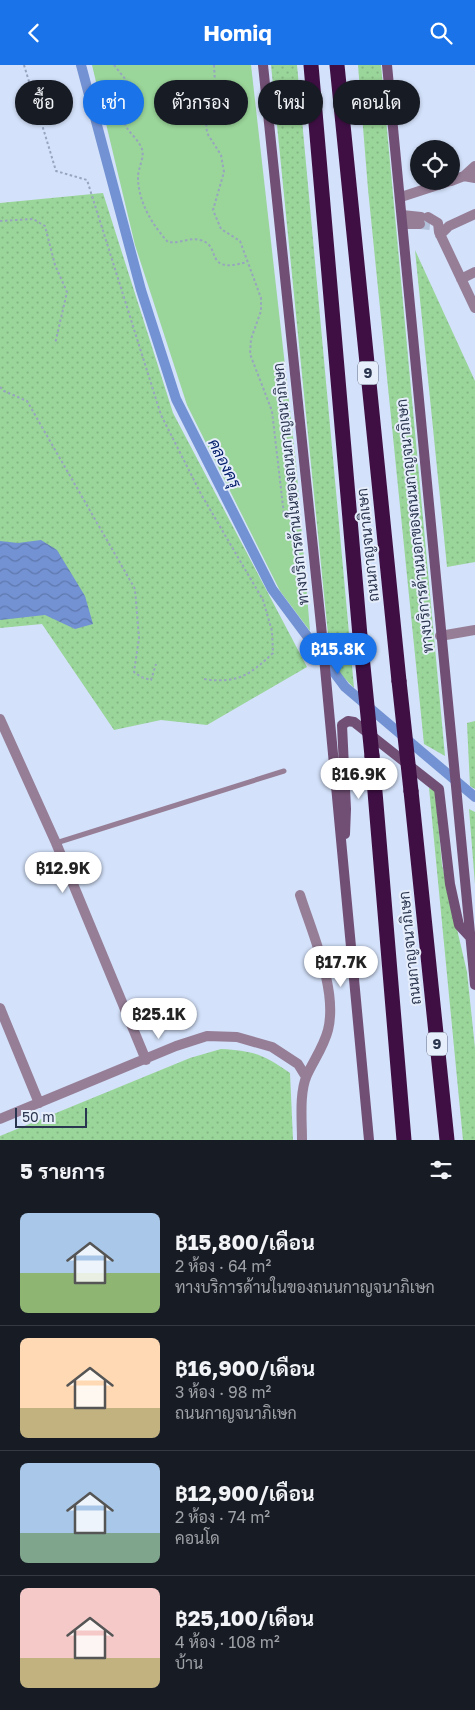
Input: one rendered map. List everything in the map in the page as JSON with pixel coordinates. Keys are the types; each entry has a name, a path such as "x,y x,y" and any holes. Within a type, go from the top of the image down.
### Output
{"highway":[{"name":"ถนนกาญจนาภิเษก","path":"311,65 404,1140"},
{"name":"ถนนกาญจนาภิเษก","path":"337,65 447,1140"}],"main road":[{"name":"ทางบริการด้านในของถนนกาญจนาภิเษก","path":"263,65 321,625 369,1140"},
{"name":"ทางบริการด้านนอกของถนนกาญจนาภิเษก","path":"387,65 401,197 440,636 451,729 475,985"},
{"path":"342,865 346,809 342,725 348,721 354,722 439,789 450,884 459,925 471,938"}],"street":[{"path":"470,177 475,166"},
{"path":"401,197 422,190"},
{"path":"440,233 449,226 475,214"},
{"path":"402,219 425,221 440,233 475,307"},
{"path":"461,279 475,272"},
{"path":"440,636 475,630"},
{"path":"0,719 3,732 56,843 146,1060"},
{"path":"300,895 328,987 330,1017 328,1030 306,1077 302,1107 302,1140"},
{"path":"0,1008 39,1103"},
{"path":"0,1119 194,1039 228,1036 272,1047 298,1064 306,1077"}],"lane":[{"path":"56,843 284,771"}],"path":[{"path":"24,65 56,171 87,180 160,415 201,494 263,600 270,623 274,653 261,665 240,679 220,682 204,679"},
{"path":"114,65 130,85 122,115 123,122 142,147 138,175 144,204 151,221 168,242 198,239 203,241 216,261 223,266 232,267 247,262"},
{"path":"214,65 215,83 206,121 207,133 221,155 224,172 213,209 221,229 240,241 261,298 261,311 251,339 250,354 272,411 284,515"},
{"path":"0,221 33,219 45,226 55,265 67,292 55,344"},
{"path":"0,387 4,391 27,401 134,589 139,638 134,672 141,677 151,680 156,664"}],"green space":[{"path":"92,65 251,65 296,463 310,631 280,591 187,405 135,245 106,125 144,125 144,80 96,80"},
{"path":"271,65 297,65 298,80 273,80"},
{"path":"358,65 381,65 382,80 359,80"},
{"path":"277,125 302,125 354,688 331,664"},
{"path":"363,125 387,125 445,756 424,744"},
{"path":"103,193 173,413 307,667 207,725 161,720 114,730 42,624 0,628 0,203"},
{"path":"415,250 475,381 475,562 447,567"},
{"path":"475,721 475,789 470,786 467,723"},
{"path":"429,788 435,789 442,865 467,972 475,1048 475,1140 463,1140"},
{"path":"469,809 475,812 475,884"},
{"path":"221,1049 250,1052 265,1058 290,1073 293,1140 0,1140 0,1136 190,1058"}],"water":[{"path":"41,540 57,550 85,596 93,624 75,629 45,615 0,620 0,541 18,543"}],"waterway":[{"name":"คลองครุ","path":"81,65 141,290 176,399 272,589 345,687 475,797"}],"tunnel":[{"path":"420,224 430,225"}]}
